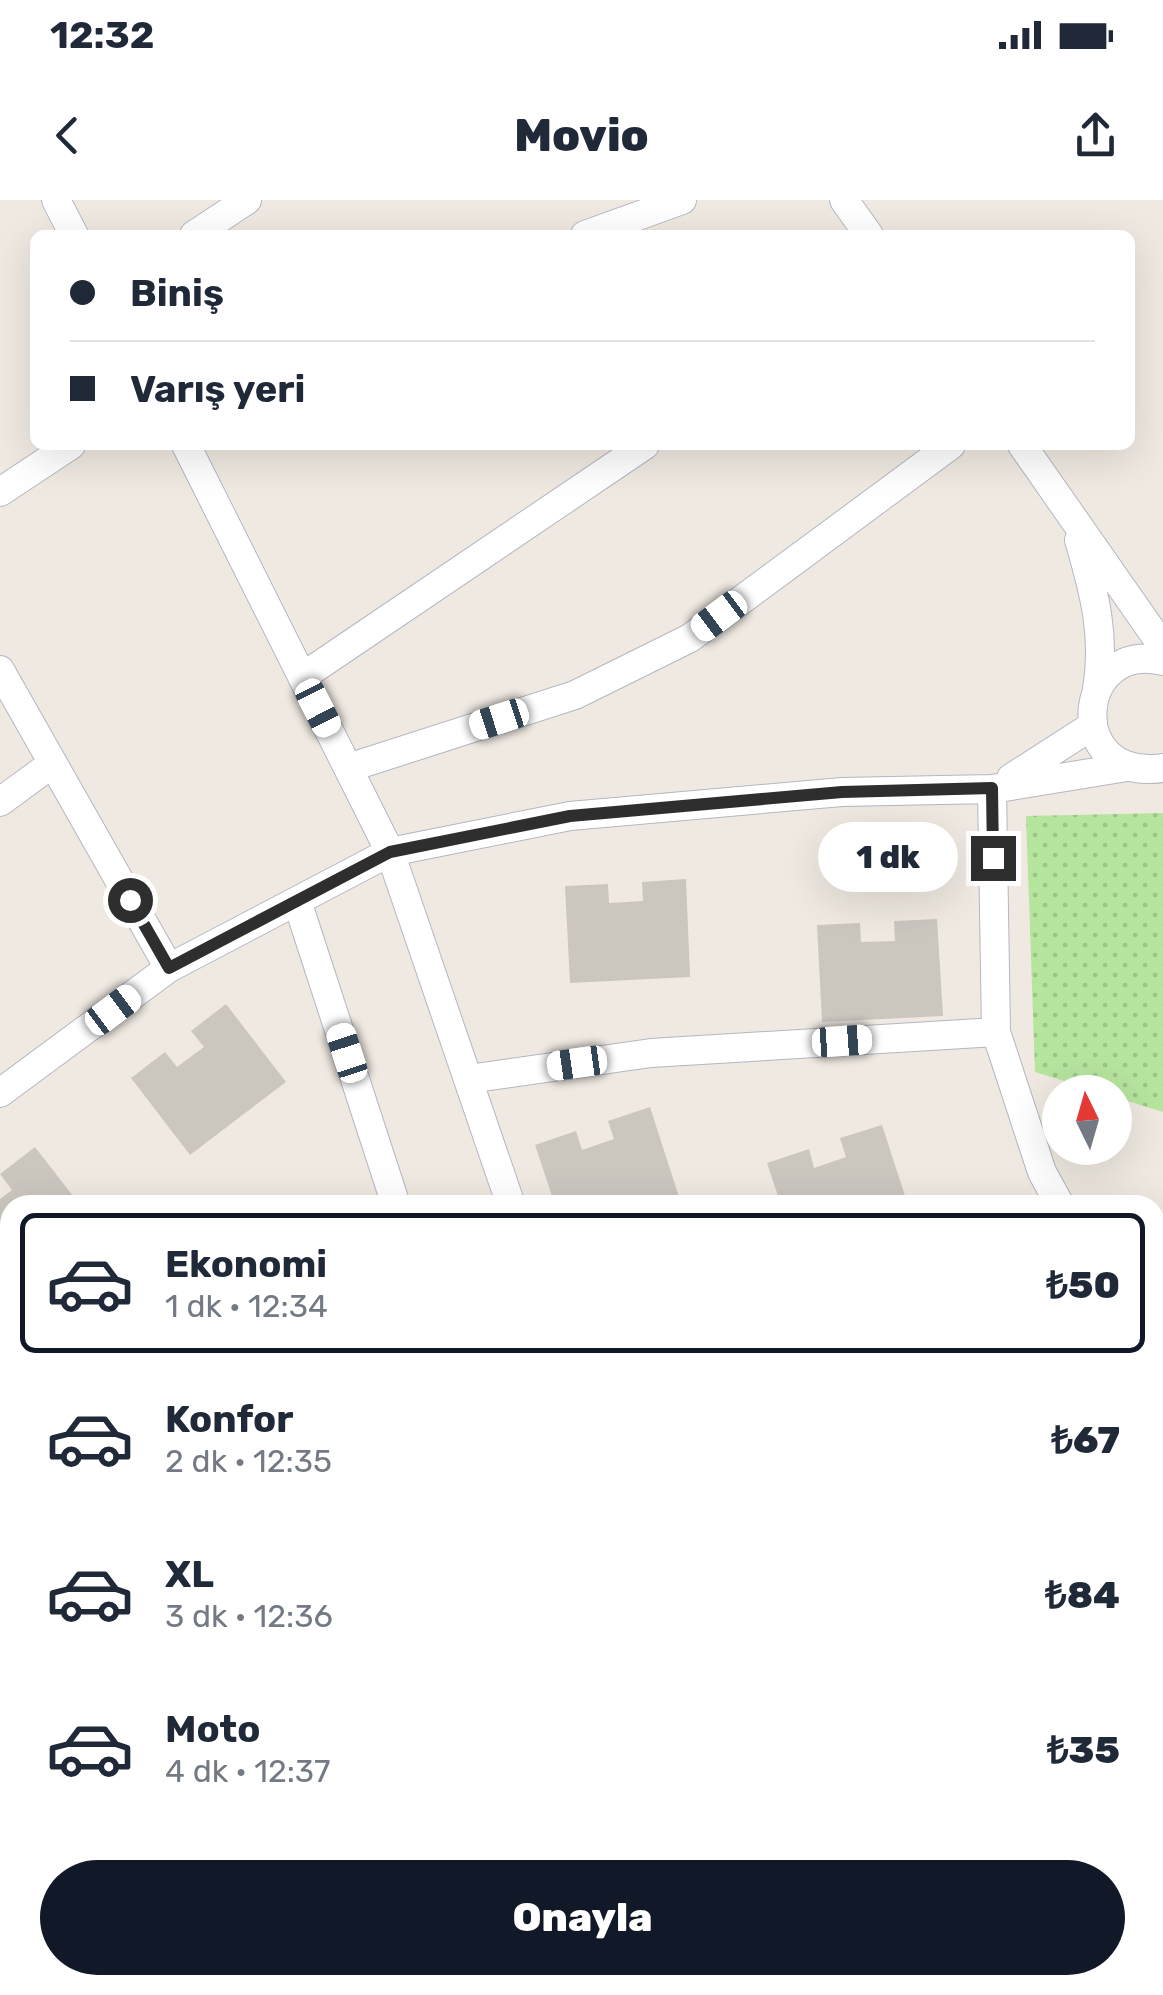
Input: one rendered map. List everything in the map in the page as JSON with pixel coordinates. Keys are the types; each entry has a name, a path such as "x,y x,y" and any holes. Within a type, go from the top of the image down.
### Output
{"street":[{"path":"56,200 71,230"},
{"path":"202,230 247,200"},
{"path":"599,230 682,200"},
{"path":"844,200 865,230"},
{"path":"0,492 63,450"},
{"path":"188,450 390,852 507,1195"},
{"path":"302,677 637,450"},
{"path":"348,768 575,695 690,638 944,450"},
{"path":"1026,450 1163,647"},
{"path":"1072,514 1098,604 1102,656 1092,726 1110,757 1149,769"},
{"path":"1096,690 1122,664 1140,658 1163,661"},
{"path":"0,670 169,968"},
{"path":"992,788 1037,764 1092,726"},
{"path":"0,802 53,763"},
{"path":"0,1093 169,968 390,852 570,816 842,792 992,788 1149,769"},
{"path":"992,788 996,1032 1042,1172 1055,1195"},
{"path":"297,901 393,1195"},
{"path":"468,1079 650,1053 996,1032"}],"green space":[{"path":"1163,813 1163,1112 1132,1102 1132,1075 1035,1072 1026,816"}],"building":[{"path":"686,879 690,977 570,983 565,886 608,884 609,903 643,901 642,882"},
{"path":"937,919 943,1016 822,1022 817,925 860,923 861,942 895,941 894,921"},
{"path":"226,1004 286,1082 190,1155 131,1078 165,1052 177,1067 204,1047 191,1031"},
{"path":"650,1107 678,1195 552,1195 535,1145 576,1131 582,1150 614,1139 608,1121"},
{"path":"882,1125 905,1195 778,1195 767,1163 809,1149 814,1168 846,1157 840,1138"},
{"path":"35,1147 72,1195 5,1195 12,1190 0,1174"}],"route":[{"path":"130,900 169,968 390,852 570,816 842,792 992,788 993,858"}]}
